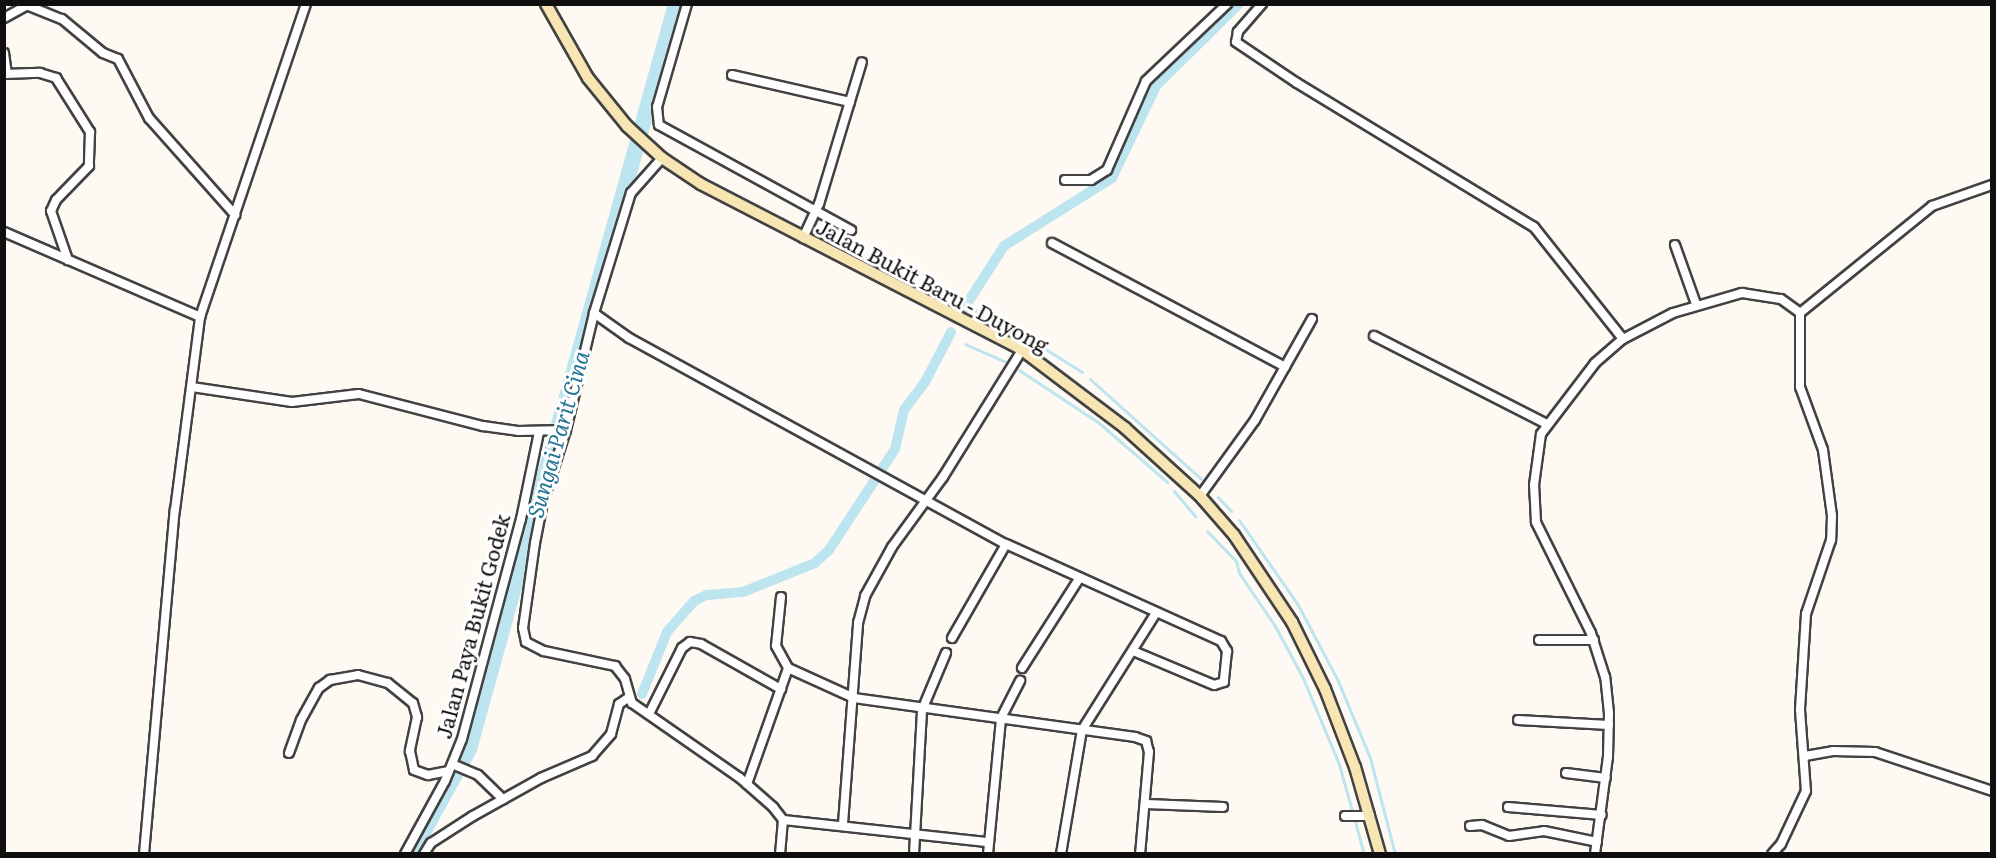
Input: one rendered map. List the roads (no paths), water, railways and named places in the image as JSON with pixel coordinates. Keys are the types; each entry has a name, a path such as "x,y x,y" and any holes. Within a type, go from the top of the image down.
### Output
{"main road":[{"name":"Jalan Bukit Baru - Duyong","path":"546,4 588,78 627,126 658,154 701,184 1022,350 1125,428 1200,496 1234,535 1292,622 1325,689 1355,767 1380,854"}],"street":[{"path":"144,854 175,510 200,317 306,4"},
{"path":"687,4 657,107 659,125 815,213 851,230"},
{"path":"1065,180 1091,180 1107,170 1146,81 1227,4"},
{"path":"1262,4 1238,32 1236,42 1297,83 1534,227 1623,339"},
{"path":"4,18 29,5 63,19 103,52 118,59 149,118 235,215"},
{"path":"4,53 6,74 40,73 56,78 90,132 89,166 56,201 51,211 68,260"},
{"path":"803,238 815,213 862,62"},
{"path":"732,75 850,102"},
{"path":"658,154 631,193 594,313 543,502 523,628 526,642 544,651 608,662 625,679 628,698 747,784 783,820 843,824 987,842"},
{"path":"1800,313 1932,207 1992,185"},
{"path":"4,232 200,317"},
{"path":"1052,243 1285,368"},
{"path":"1675,245 1696,304"},
{"path":"1594,854 1602,815 1606,778 1609,725 1605,677 1594,640 1536,522 1537,456 1547,424 1595,363 1623,339 1696,304 1728,294 1758,293 1781,299 1800,313"},
{"path":"594,313 629,338 924,501 1006,544 1225,644 1224,682 1214,685 1133,651"},
{"path":"1772,854 1781,844 1806,791 1800,710 1806,614 1831,540 1832,516 1823,450 1800,387 1800,313"},
{"path":"1200,496 1255,420 1312,319"},
{"path":"1374,336 1547,424"},
{"path":"843,824 860,610 892,547 1022,350"},
{"path":"192,387 292,402 359,394 483,426 542,431 563,430"},
{"name":"Jalan Paya Bukit Godek","path":"405,854 452,767 477,691 542,431"},
{"path":"952,638 1006,544"},
{"path":"1022,669 1080,579"},
{"path":"781,597 776,646 788,668 854,698 922,710 1001,718 1146,741 1149,752 1140,854"},
{"path":"1061,854 1082,730 1156,613"},
{"path":"1539,640 1594,640"},
{"path":"649,714 682,648 690,642 701,644 781,689"},
{"path":"914,854 913,833 922,710 946,653"},
{"path":"747,784 788,668"},
{"path":"289,753 301,720 319,688 330,680 358,675 388,683 413,704 417,717 410,751 414,770 429,775 452,767 467,770 501,795"},
{"path":"988,854 987,842 1001,718 1020,681"},
{"path":"424,854 432,843 501,795 592,756 611,734 619,704 628,698"},
{"path":"1518,720 1609,725"},
{"path":"1805,756 1833,751 1875,752 1992,791"},
{"path":"1566,773 1606,778"},
{"path":"1146,804 1223,807"},
{"path":"1508,807 1556,808 1602,815"},
{"path":"1346,816 1370,816"},
{"path":"780,854 783,820"},
{"path":"1470,826 1482,825 1509,836 1544,831 1597,842"}],"waterway":[{"name":"Sungai Parit Cina","path":"411,854 469,749 676,4"},
{"path":"963,310 1004,246 1112,178 1156,86 1239,4"},
{"path":"967,302 981,316 1015,330 1082,372"},
{"path":"642,694 667,632 694,601 707,595 743,592 815,563 829,550 895,449 904,410 925,382 951,332"},
{"path":"965,344 1006,362"},
{"path":"1019,370 1099,423 1167,482"},
{"path":"1090,379 1201,479"},
{"path":"1174,491 1195,516"},
{"path":"1218,497 1231,511"},
{"path":"1239,520 1298,605 1338,681 1370,758 1395,854"},
{"path":"1207,531 1236,561 1239,573 1275,626 1303,678 1339,764 1364,854"}]}
